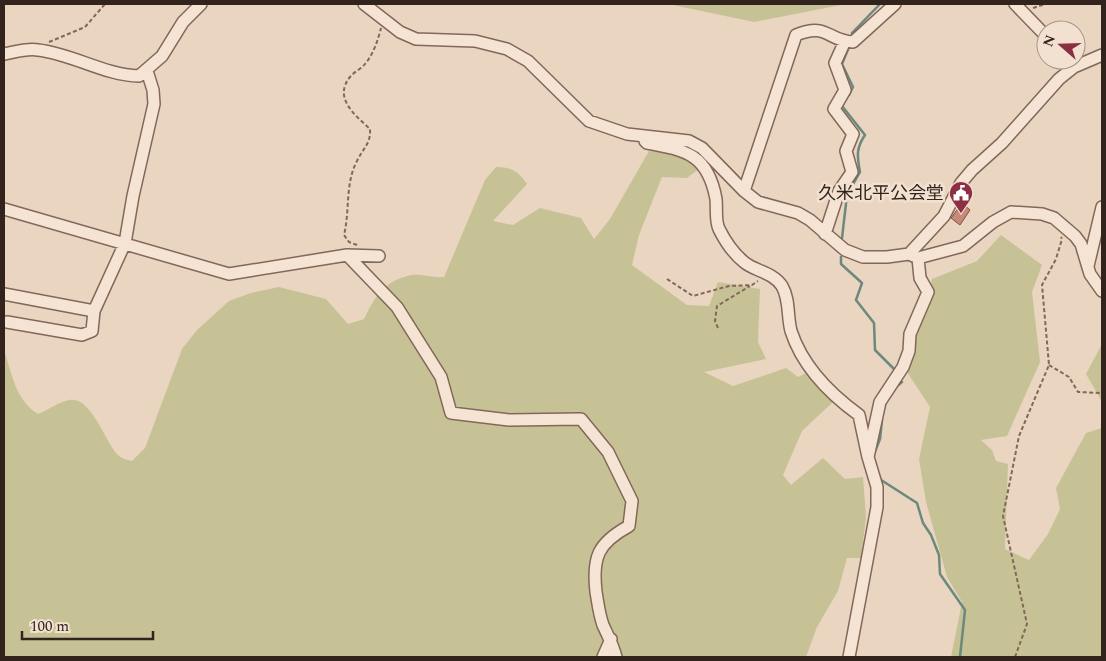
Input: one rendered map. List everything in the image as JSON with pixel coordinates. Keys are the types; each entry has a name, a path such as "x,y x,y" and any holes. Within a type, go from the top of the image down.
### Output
{"street":[{"path":"4,54 40,50 55,52 124,76 139,76 162,56 183,22 201,4"},
{"path":"364,4 400,32 416,39 475,42 507,49 528,61 589,122 627,134 689,141 702,148 744,191 758,202 798,213 845,250 863,257 914,256 963,246 993,222 1011,212 1032,212 1054,218 1067,227 1080,244 1090,274 1102,291"},
{"path":"744,191 796,35 810,30 824,30 845,42 853,42 894,4"},
{"path":"1015,4 1036,26"},
{"path":"825,234 839,191 852,172 846,150 853,134 834,109 845,90 836,63 845,42"},
{"path":"1086,59 1102,55"},
{"path":"914,256 944,216 961,183 972,170 1002,143 1065,70"},
{"path":"7,322 82,335 92,331 94,312 125,243 133,196 154,104 153,90 147,71"},
{"path":"641,136 647,144 673,148 696,157 709,173 716,199 718,227 730,247 746,263 762,270 781,286 787,302 791,329 800,351 838,399 859,415 868,457 877,486 877,507 849,657"},
{"path":"1088,266 1102,207"},
{"path":"4,209 229,274 347,256 379,256"},
{"path":"347,256 397,307 441,376 451,413 509,420 581,419 608,452 632,501 629,526 612,536 598,554 593,570 598,610 611,638 616,657"},
{"path":"868,457 880,402 903,367 908,351 910,334 928,292 920,278 914,256"},
{"path":"4,294 94,312"},
{"path":"603,657 611,638"}],"path":[{"path":"40,50 46,43 85,27 105,4"},
{"path":"364,246 349,242 344,235 349,216 349,191 352,172 370,140 370,129 349,108 344,100 343,88 351,76 366,64 377,42 384,20"},
{"path":"1015,657 1028,624 1003,516 1018,436 1049,365 1042,285 1056,259 1062,239 1057,232"},
{"path":"667,279 694,296 729,286 752,285"},
{"path":"718,328 715,321 717,306 761,279"},
{"path":"1049,365 1069,378 1078,392 1102,393"}],"shaded area":[{"path":"668,4 846,4 754,22"},
{"path":"649,151 683,156 700,168 687,178 662,177 639,235 632,265 687,305 709,306 718,282 760,289 758,342 766,359 704,372 733,386 786,368 798,377 810,371 833,402 802,431 783,475 791,485 823,458 845,479 863,477 866,517 861,558 847,558 838,591 817,627 806,657 4,657 4,350 19,394 30,408 38,414 65,401 77,400 91,412 118,455 132,461 145,448 182,349 197,330 229,301 251,293 279,287 326,299 348,324 364,319 377,296 395,281 412,275 444,277 485,180 496,167 514,171 527,184 493,221 513,225 540,208 581,218 594,239 610,219"},
{"path":"1001,235 1042,265 1032,292 1040,362 1007,436 981,440 992,450 996,461 1008,464 1005,549 1029,560 1048,534 1060,509 1056,488 1086,433 1102,428 1102,657 951,657 962,602 947,577 926,502 919,459 930,407 907,372 932,279 977,261"},
{"path":"1102,344 1102,402 1086,374"}],"building":[{"name":"久米北平公会堂","path":"962,203 970,210 960,225 951,218"}],"waterway":[{"path":"852,33 880,4"},
{"path":"849,47 842,64 853,87 849,95"},
{"path":"842,106 865,135 858,152 860,172 847,195 842,238"},
{"path":"841,257 841,264 862,283 856,300 874,323 875,350 895,370"},
{"path":"896,387 902,382"},
{"path":"874,454 880,439 882,420"},
{"path":"878,478 917,503 923,523 931,535 939,555 940,574 965,610 960,657"}],"place":[{"name":"久米北平公会堂","path":"961,214"}]}
